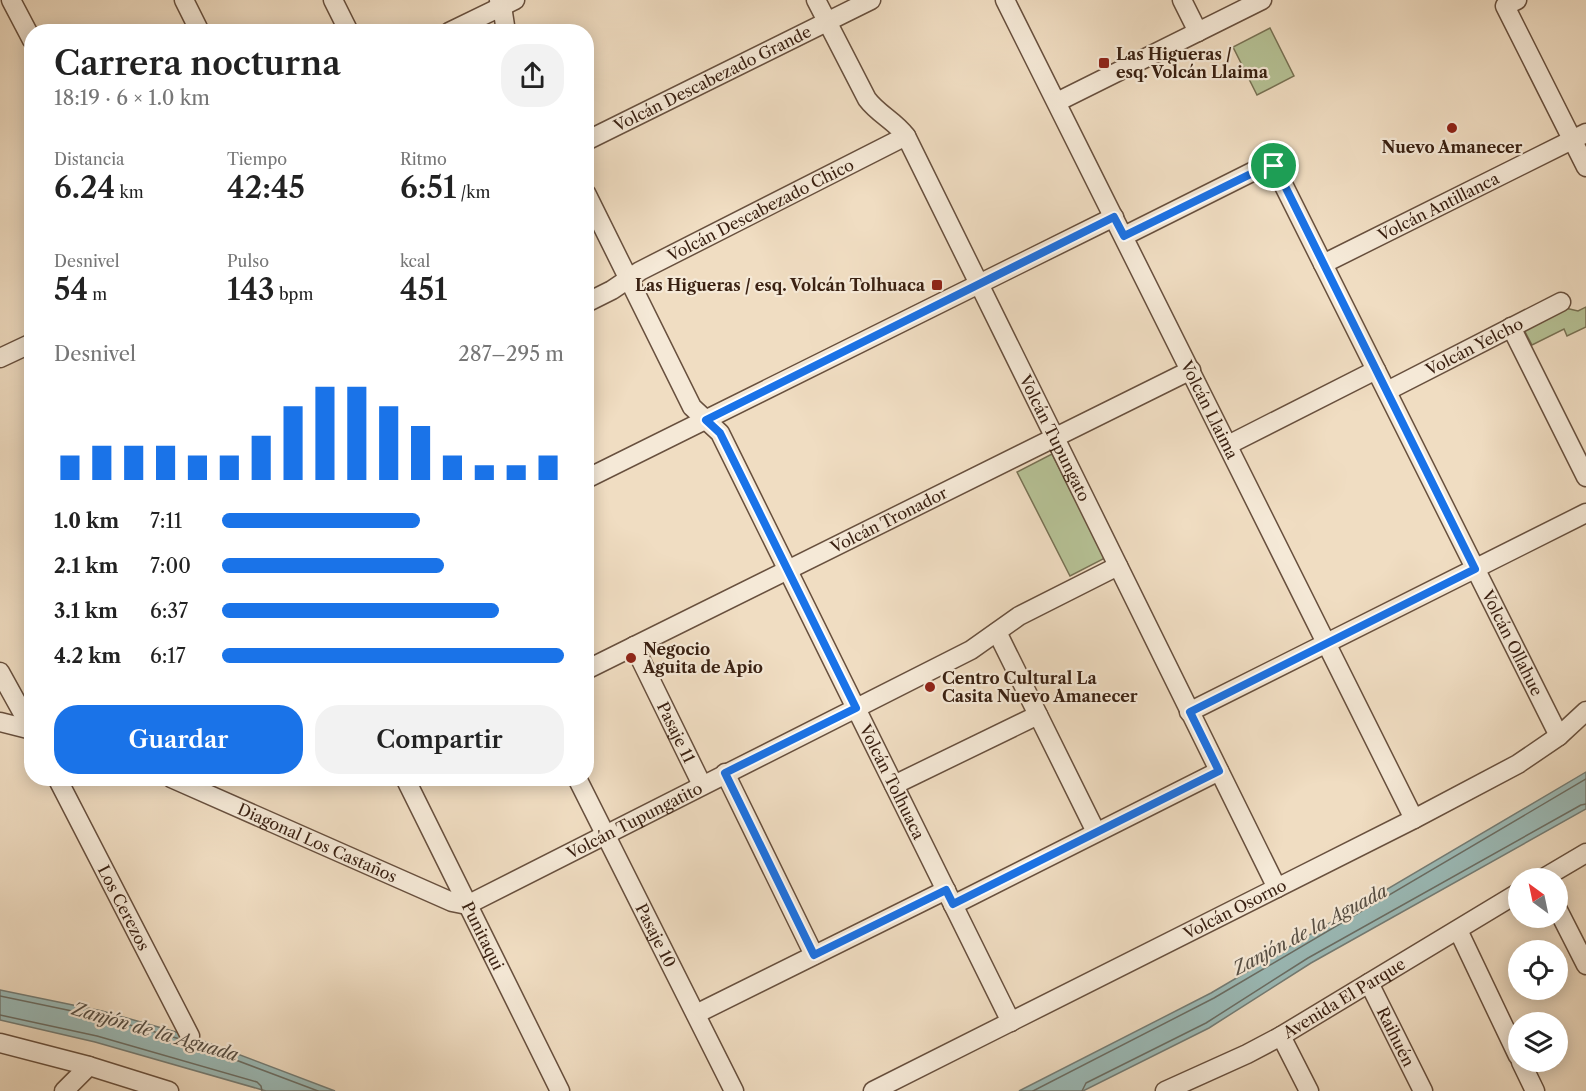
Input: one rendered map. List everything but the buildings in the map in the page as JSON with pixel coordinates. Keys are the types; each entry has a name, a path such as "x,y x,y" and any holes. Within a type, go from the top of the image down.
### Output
{"street":[{"path":"11,0 24,25"},
{"path":"184,0 196,24"},
{"path":"333,0 345,24"},
{"name":"Volcán Tupungato","path":"816,0 867,99 878,111 895,123 906,136 1277,888"},
{"name":"Volcán Descabezado Grande","path":"594,137 871,0"},
{"name":"Volcán Llaima","path":"1005,0 1414,819"},
{"path":"1182,0 1198,32"},
{"path":"1057,102 1262,0"},
{"path":"464,24 505,2 506,24"},
{"path":"1511,3 1579,136 1586,167"},
{"name":"Volcán Descabezado Chico","path":"594,298 640,271 906,136"},
{"name":"Volcán Antillanca","path":"1323,264 1579,136"},
{"name":"Volcán Ollahue","path":"1124,236 1271,164 1276,168 1559,736"},
{"name":"Volcán Tolhuaca","path":"594,209 692,407 720,433 1011,1022"},
{"path":"594,475 1114,217"},
{"name":"Volcán Yelcho","path":"1387,391 1561,302"},
{"path":"1511,327 1586,477"},
{"path":"0,358 24,347"},
{"name":"Volcán Tronador","path":"594,666 1191,370"},
{"path":"1228,444 1376,370"},
{"path":"1190,712 1586,513"},
{"name":"Volcán Tupungatito","path":"467,905 971,650 1019,616 1118,566"},
{"path":"996,632 1096,832"},
{"name":"Pasaje 11","path":"634,646 702,785"},
{"path":"0,708 6,698 4,679"},
{"path":"4,679 24,715"},
{"name":"Volcán Osorno","path":"873,1091 1414,819 1518,764 1559,736 1586,711"},
{"path":"894,785 1038,715"},
{"path":"0,722 24,728"},
{"path":"696,1014 814,955 1096,832 1219,771"},
{"path":"725,773 814,955"},
{"name":"Los Cerezos","path":"61,786 190,1036"},
{"name":"Diagonal Los Castaños","path":"189,786 452,902 467,905"},
{"name":"Punitaqui","path":"409,786 560,1091"},
{"name":"Pasaje 10","path":"582,786 734,1091"},
{"path":"1560,868 1586,852"},
{"name":"Avenida El Parque","path":"1165,1091 1194,1085 1281,1036 1508,900"},
{"path":"1567,928 1586,965"},
{"path":"1458,930 1508,1035"},
{"name":"Raihuén","path":"1369,983 1422,1091"},
{"path":"1281,1036 1309,1091"},
{"path":"0,1043 89,1066 169,1091"},
{"path":"64,1091 89,1066"},
{"path":"1526,1072 1535,1091"}],"green space":[{"path":"1270,28 1294,76 1257,95 1233,47"},
{"path":"1561,307 1578,311 1586,307 1586,327 1567,336 1564,329 1532,345 1523,328"},
{"path":"1052,454 1105,558 1070,576 1017,472"}],"water":[{"path":"1586,772 1586,809 1311,963 1209,1028 1083,1091 1019,1091 1211,993"},
{"name":"Zanjón de la Aguada","path":"0,990 102,1011 190,1036 335,1091 266,1091 95,1042 0,1020"}],"place":[{"name":"Las Higueras / esq. Volcán Llaima","path":"1104,63"},
{"name":"Nuevo Amanecer","path":"1452,128"},
{"name":"Las Higueras / esq. Volcán Tolhuaca","path":"937,285"},
{"name":"Negocio Aguita de Apio","path":"631,658"},
{"name":"Centro Cultural La Casita Nuevo Amanecer","path":"930,687"}],"route":[{"path":"1268,164 1274,166 1475,569 1190,712 1219,771 953,904 946,890 814,955 725,773 856,708 720,433 706,420 1114,217 1124,236 1268,164"}]}
